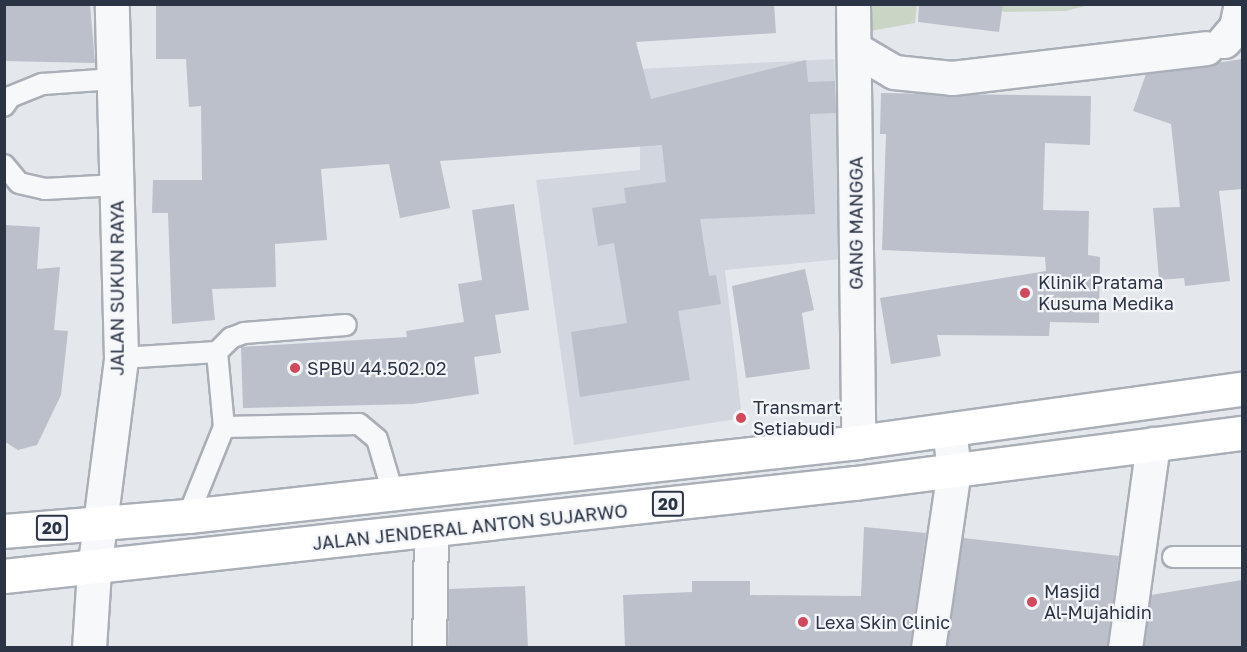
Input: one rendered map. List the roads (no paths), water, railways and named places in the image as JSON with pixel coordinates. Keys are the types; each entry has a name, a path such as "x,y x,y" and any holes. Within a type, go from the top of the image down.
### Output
{"highway":[{"name":"20","path":"4,531 188,516 949,432 1242,389"},
{"name":"JALAN JENDERAL ANTON SUJARWO","path":"94,570 954,470 1242,432"},
{"name":"20","path":"4,576 94,570"}],"street":[{"name":"JALAN SUKUN RAYA","path":"89,648 94,570 121,358 112,4"},
{"name":"GANG MANGGA","path":"853,4 858,442"},
{"path":"855,48 894,72 952,78 1215,45 1236,27 1241,4"},
{"path":"928,648 954,470 949,432"},
{"path":"1125,648 1153,444"},
{"path":"429,648 430,531"}],"lane":[{"path":"4,106 10,97 43,84 114,79"},
{"path":"4,165 19,183 45,189 117,185"},
{"path":"121,358 217,352 231,338 244,333 346,325"},
{"path":"188,516 224,427 217,352"},
{"path":"224,427 359,424 377,439 393,493"},
{"path":"1173,557 1242,557"}],"place":[{"name":"Klinik Pratama Kusuma Medika","path":"1025,293"},
{"name":"SPBU 44.502.02","path":"295,368"},
{"name":"Transmart Setiabudi","path":"741,418"},
{"name":"Masjid Al-Mujahidin","path":"1032,602"},
{"name":"Lexa Skin Clinic","path":"803,622"}]}
